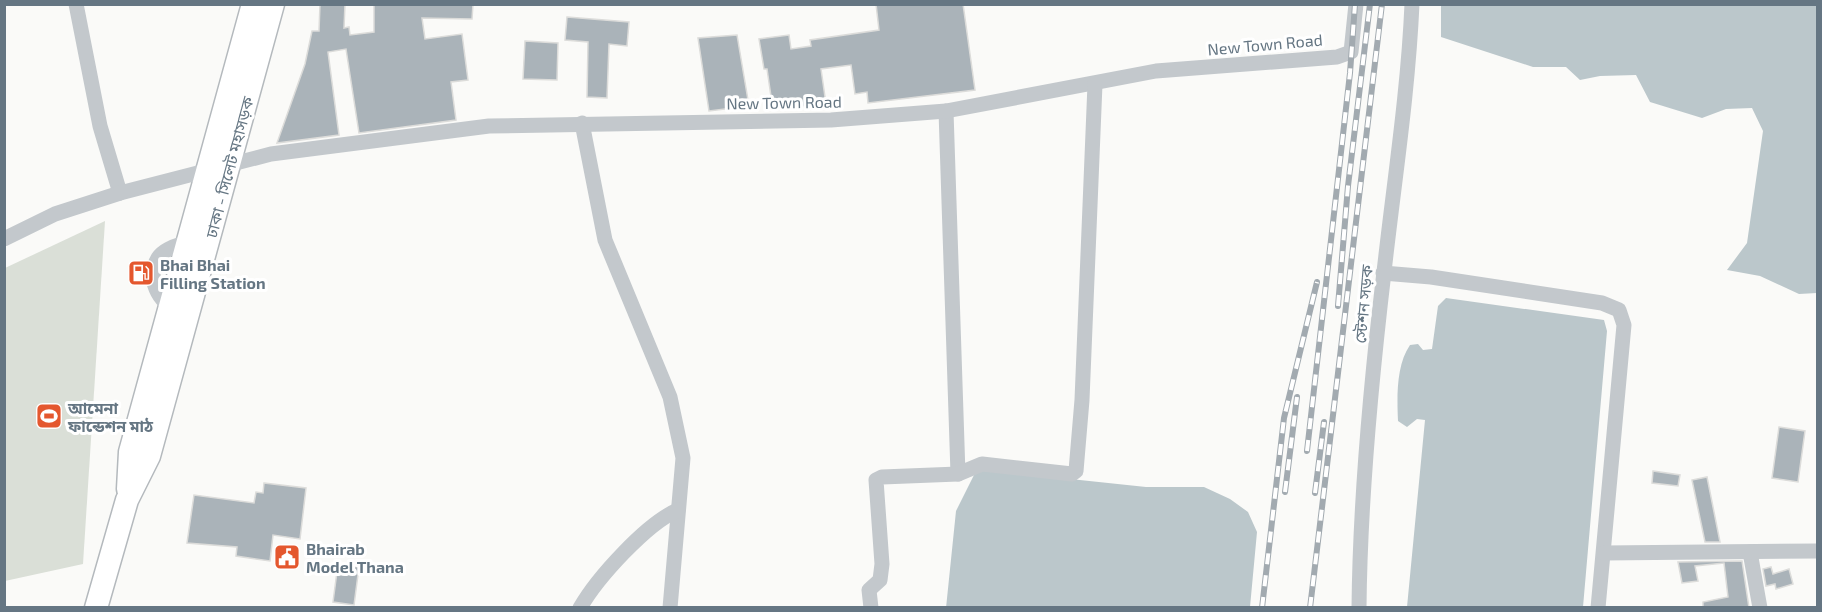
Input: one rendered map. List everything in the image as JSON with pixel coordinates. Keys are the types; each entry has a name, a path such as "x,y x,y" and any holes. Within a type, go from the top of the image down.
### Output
{"highway":[{"name":"ঢাকা - সিলেট মহাসড়ক","path":"179,309 188,242 253,4"},
{"name":"ঢাকা - সিলেট মহাসড়ক","path":"96,608 127,500 130,452 231,164 273,4"}],"street":[{"path":"76,4 100,126 120,193"},
{"name":"New Town Road","path":"4,239 55,214 120,193 271,154 489,126 831,120 946,111 1156,71 1337,57 1351,52 1356,4"},
{"name":"স্টেশন সড়ক","path":"1359,608 1366,461 1383,273 1409,79 1412,4"},
{"path":"872,608 869,590 880,580 882,564 876,480 882,477 958,474 982,464 1072,474 1076,471 1082,410 1095,84"},
{"path":"946,111 958,474"},
{"path":"582,123 605,240 670,397 682,458 670,608"},
{"path":"1383,273 1431,277 1579,299 1602,303 1619,310 1624,325 1598,608"},
{"path":"580,608 592,587 658,521 678,510"},
{"path":"1750,552 1760,608"},
{"path":"1604,553 1818,552"}],"shaded area":[{"path":"1441,5 1817,5 1817,293 1799,294 1760,276 1727,270 1747,243 1763,131 1752,108 1726,109 1702,118 1650,102 1636,75 1600,76 1580,80 1566,67 1533,67 1441,37"},
{"name":"আমেনা ফান্ডেশন মাঠ","path":"105,221 83,564 5,581 5,268"},
{"path":"1446,298 1604,320 1607,331 1583,607 1407,607 1425,420 1417,419 1407,427 1398,421 1398,382 1402,362 1410,345 1418,344 1423,350 1432,349 1438,306"},
{"path":"977,469 1146,487 1204,487 1230,499 1248,512 1257,532 1250,607 946,608 956,511"}],"building":[{"path":"320,4 345,4 344,28 349,27 350,35 374,32 374,4 473,4 472,19 422,18 425,39 462,34 468,80 451,82 456,120 359,133 346,49 328,52 339,135 277,143 305,64 312,31 319,31"},
{"path":"876,4 963,4 975,90 868,103 867,92 855,94 851,65 821,69 826,104 773,110 767,69 764,69 759,39 789,35 791,49 811,46 810,40 879,30"},
{"path":"567,17 629,22 627,46 609,44 607,98 587,97 588,42 565,40"},
{"path":"737,35 749,106 709,111 698,38"},
{"path":"525,41 558,43 557,80 523,79"},
{"path":"1779,427 1805,431 1798,482 1772,478"},
{"path":"1653,471 1680,475 1678,486 1652,483"},
{"path":"1707,477 1720,542 1705,542 1692,480"},
{"path":"264,483 306,488 300,539 273,535 270,561 236,556 237,547 187,543 194,495 254,503 256,492 263,493"},
{"path":"1742,561 1749,608 1703,608 1703,602 1728,597 1724,563 1695,566 1698,581 1682,583 1678,562"},
{"path":"338,564 359,567 354,605 333,602"},
{"path":"1771,567 1773,574 1789,569 1793,584 1776,589 1775,584 1766,586 1763,569"}],"railway":[{"path":"1307,451 1350,73 1355,4"},
{"path":"1338,306 1348,186 1370,4"},
{"path":"1310,608 1382,4"},
{"path":"1262,608 1284,418 1317,282"},
{"path":"1285,492 1297,397"},
{"path":"1315,493 1324,422"}],"place":[{"name":"Bhai Bhai Filling Station","path":"141,273"},
{"name":"আমেনা ফান্ডেশন মাঠ","path":"49,416"},
{"name":"Bhairab Model Thana","path":"287,557"}]}
